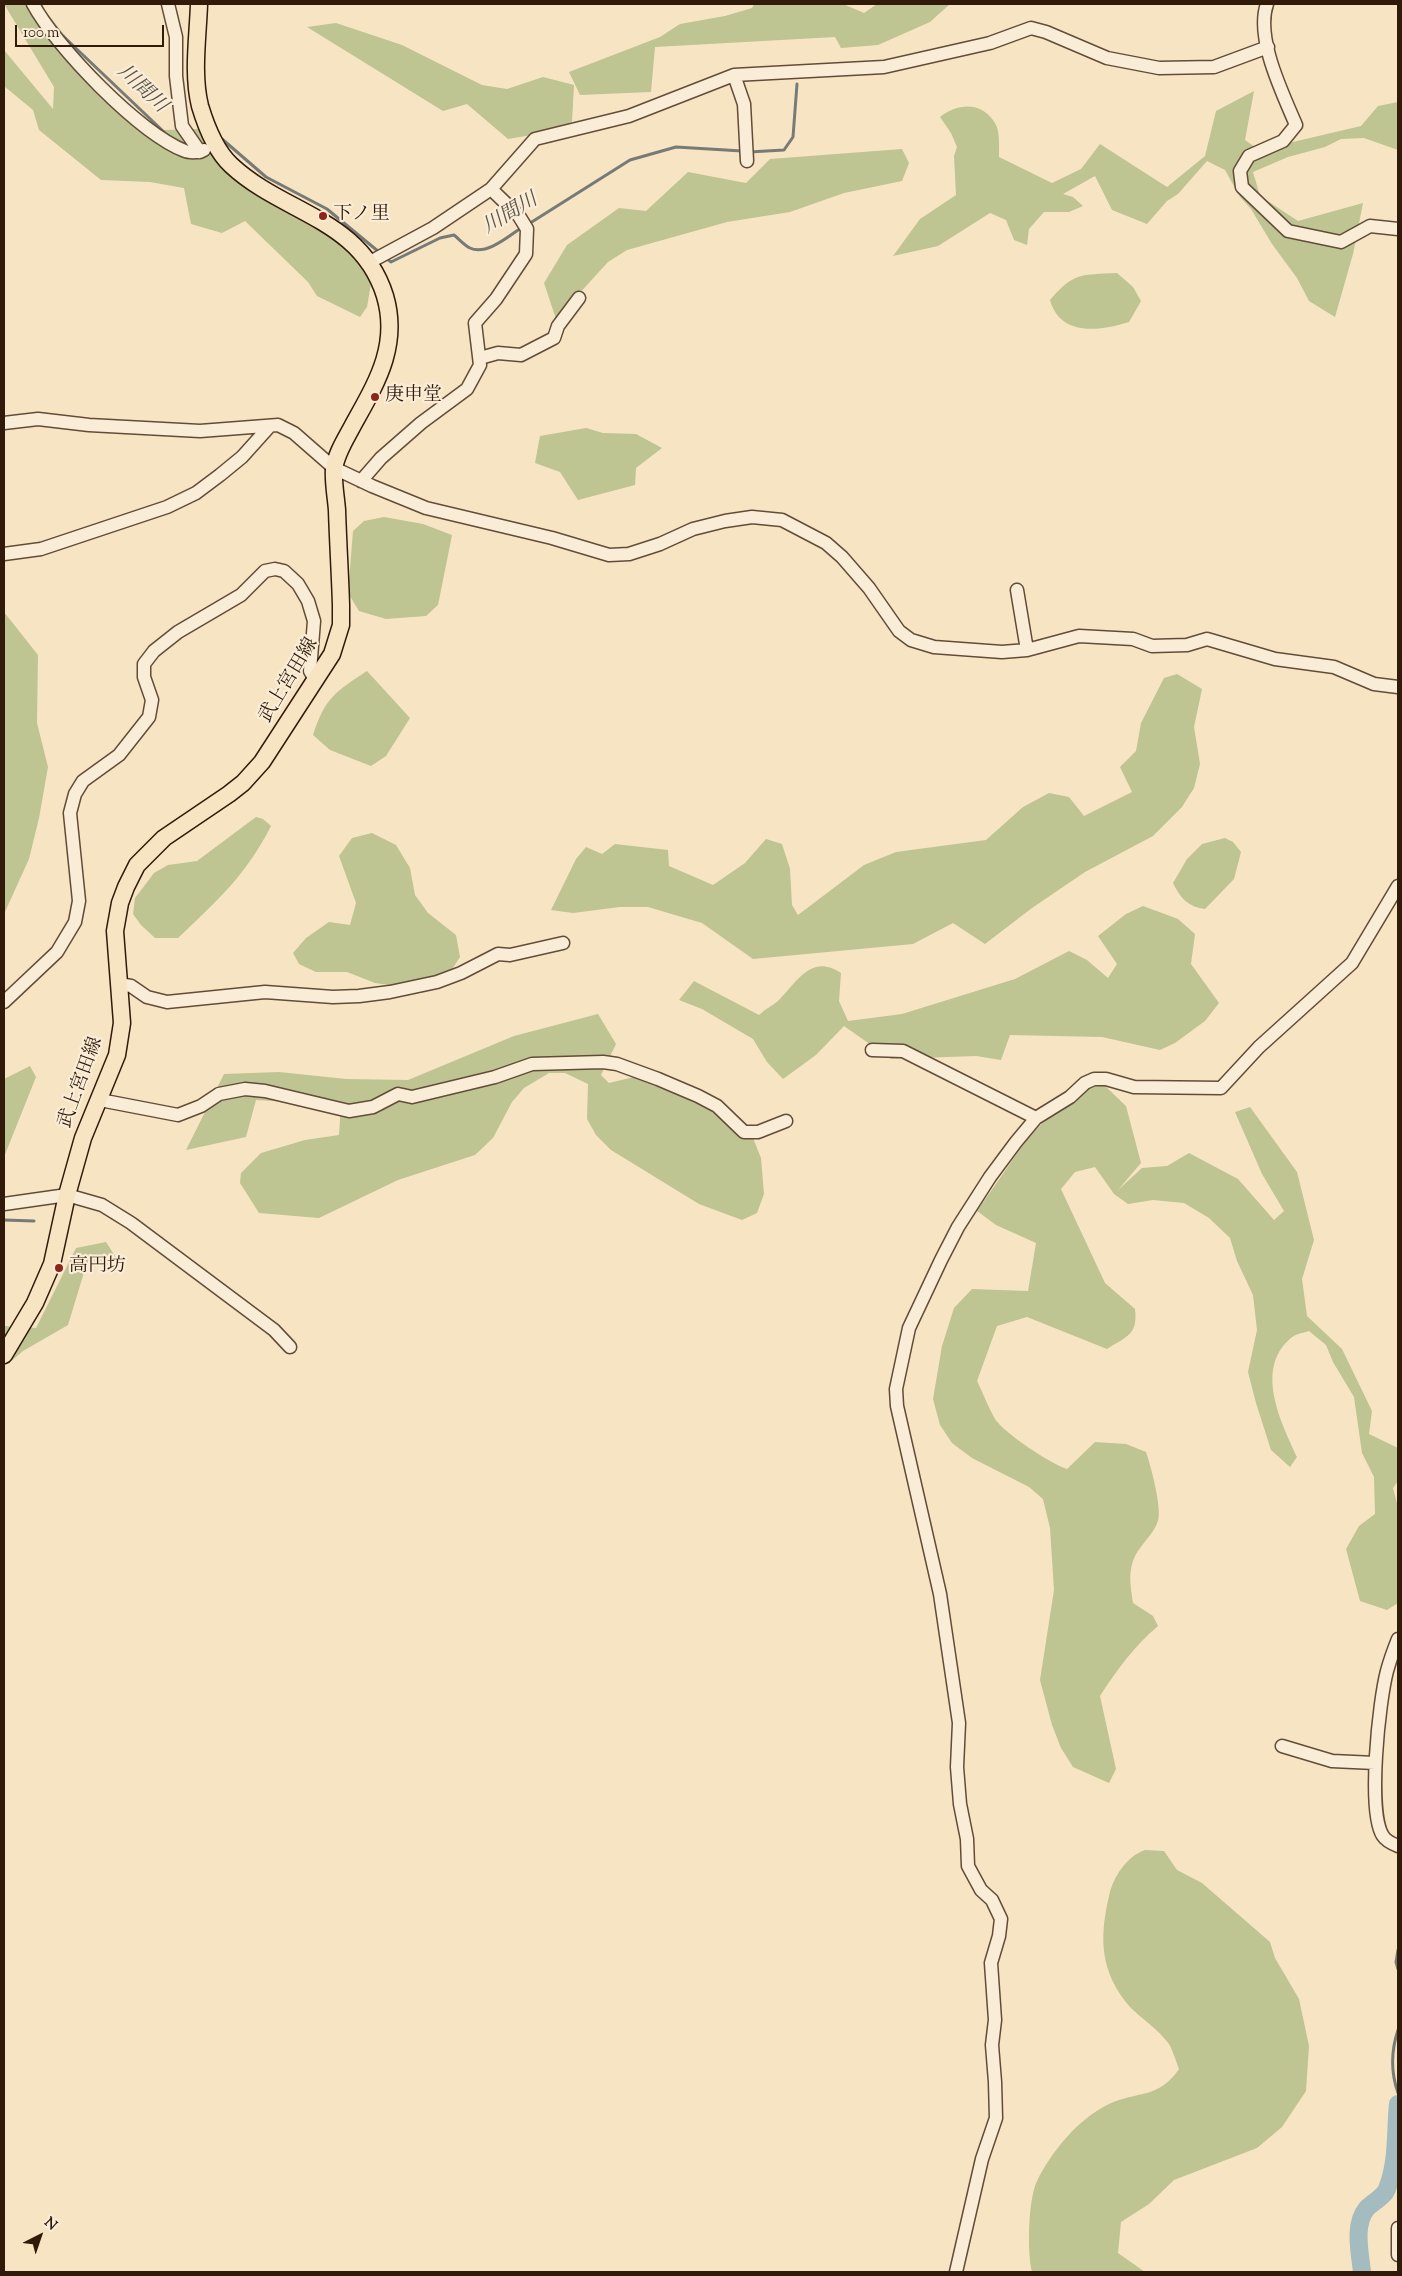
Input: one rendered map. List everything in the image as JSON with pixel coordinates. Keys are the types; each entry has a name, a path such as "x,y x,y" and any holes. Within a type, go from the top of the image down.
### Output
{"main road":[{"name":"武上宮田線","path":"4,1355 35,1303 48,1275 59,1239 67,1195 83,1138 100,1100 119,1048 122,1023 115,931 120,903 132,874 144,857 164,838 228,794 255,770 316,681 332,654 341,625 334,468 342,444 381,375 389,346 389,316 385,296 370,262 344,236 262,188 231,165 215,146 200,104 197,73 199,4"}],"street":[{"path":"33,4 59,42 141,124 169,143 187,152 200,152 215,146"},
{"path":"168,4 176,37 176,76 182,126 200,152"},
{"path":"1266,4 1263,14 1268,47 1279,85 1296,126 1283,141 1249,156 1240,171 1242,187 1288,230 1341,242 1370,226 1398,229"},
{"path":"370,262 433,228 491,189 535,139 629,116 734,75 884,67 990,43 1031,28 1046,32 1107,58 1159,68 1214,66 1268,47"},
{"path":"734,75 744,104 747,161"},
{"path":"361,481 381,458 421,423 467,389 480,365 475,323 496,299 526,254 527,228 519,216 491,189"},
{"path":"480,358 498,353 521,355 554,338 558,326 579,298"},
{"path":"4,424 38,420 89,425 200,431 278,425 294,433 334,468 426,508 552,538 609,555 629,554 660,544 693,529 725,521 752,517 782,520 826,543 842,557 870,588 899,631 911,640 934,647 983,652 1026,650 1079,636 1133,639 1152,646 1187,646 1207,639 1275,659 1334,667 1374,684 1398,687"},
{"path":"4,554 41,549 167,508 196,493 242,457 269,427"},
{"path":"4,1002 57,952 75,922 79,901 70,813 75,794 83,781 119,754 149,716 152,700 144,677 144,664 154,651 178,632 241,595 265,571 275,568 284,571 298,584 308,601 314,621 310,671 316,681"},
{"path":"1017,590 1026,650"},
{"path":"956,2272 967,2232 982,2159 996,2118 996,2082 992,2045 995,2020 992,1963 1000,1936 1001,1919 992,1900 981,1890 968,1866 967,1839 957,1767 959,1723 951,1662 940,1594 897,1406 896,1389 909,1328 950,1244 990,1177 1036,1118 1070,1097 1085,1083 1094,1079 1106,1079 1134,1087 1221,1088 1259,1046 1352,963 1398,886"},
{"path":"119,984 131,986 147,997 168,1002 266,992 334,996 372,994 437,982 461,973 498,954 510,955 562,944"},
{"path":"872,1050 903,1052 1036,1118"},
{"path":"100,1100 178,1115 201,1106 219,1094 232,1090 252,1089 349,1111 373,1107 398,1094 412,1098 495,1077 532,1064 593,1062 617,1064 698,1096 717,1106 744,1132 758,1132 786,1121"},
{"path":"4,1204 67,1195 102,1205 131,1223 274,1330 290,1347"},
{"path":"1398,1638 1386,1673 1375,1763 1375,1808 1379,1827 1383,1837 1398,1846"},
{"path":"1282,1746 1332,1761 1375,1763"},
{"path":"1398,2228 1398,2255"}],"green space":[{"path":"4,4 42,4 105,91 163,130 198,129 352,250 371,284 367,307 360,317 317,296 308,282 245,221 222,233 191,224 184,188 150,182 101,180 39,130 33,110 4,86 4,50 53,109 54,87"},
{"path":"754,4 843,4 864,13 877,4 950,4 930,22 878,45 841,48 835,37 655,47 651,92 580,95 569,72 660,37 680,24 725,16 752,8"},
{"path":"336,23 402,45 482,85 507,89 543,77 574,85 572,122 532,135 508,139 467,104 443,111 307,27"},
{"path":"1254,91 1245,140 1259,150 1361,126 1378,106 1398,102 1398,150 1364,138 1341,139 1325,147 1288,157 1253,172 1260,196 1298,221 1363,203 1353,254 1335,317 1309,301 1297,278 1272,244 1251,209 1240,197 1225,170 1207,161 1178,194 1167,201 1147,224 1112,210 1095,176 1063,194 1073,197 1083,206 1069,212 1044,212 1029,229 1027,245 1014,240 1006,220 990,213 938,246 893,256 920,219 956,195 954,156 957,147 951,133 940,117 947,112 963,107 971,107 985,112 991,117 997,128 999,157 1052,183 1081,169 1100,144 1167,187 1205,156 1216,111"},
{"path":"902,149 909,163 902,181 844,193 790,212 727,222 627,250 608,262 556,319 544,283 567,245 619,208 646,211 688,172 746,183 770,159"},
{"path":"1117,273 1133,287 1141,301 1129,322 1106,328 1083,328 1072,326 1055,312 1050,300 1072,280 1086,275"},
{"path":"586,428 603,433 636,434 662,448 636,468 635,485 578,500 560,472 535,463 540,436"},
{"path":"384,517 423,524 452,535 438,605 426,616 386,619 359,611 348,593 353,531 364,521"},
{"path":"4,612 38,655 37,723 48,767 39,818 29,859 4,914"},
{"path":"367,671 410,718 386,756 371,766 330,750 313,735 322,712 332,697"},
{"path":"1177,674 1202,689 1194,727 1200,764 1194,788 1182,807 1153,836 1085,872 1032,908 985,944 953,923 913,944 753,959 702,923 648,907 620,907 573,913 551,910 576,859 586,847 602,854 615,844 668,850 669,866 713,885 745,863 766,839 782,844 790,869 792,905 798,915 864,865 896,852 986,840 1023,807 1049,793 1069,797 1084,816 1132,792 1120,767 1136,751 1141,723 1164,678"},
{"path":"256,817 263,819 271,826 252,859 218,899 178,938 155,938 141,925 133,914 135,898 154,873 168,865 197,861"},
{"path":"372,833 396,845 410,868 415,895 428,913 456,935 460,957 447,977 425,990 375,983 347,972 316,972 299,964 293,953 306,938 329,922 350,925 356,903 339,856 352,838"},
{"path":"1225,838 1233,842 1241,852 1234,879 1205,909 1189,904 1173,883 1187,859 1202,844"},
{"path":"1143,906 1178,919 1195,934 1191,964 1219,1003 1205,1021 1175,1043 1160,1050 1102,1037 1010,1035 1001,1060 976,1056 891,1059 844,1026 816,1055 783,1079 767,1062 753,1039 702,1009 679,1000 694,981 759,1015 778,1001 805,972 821,966 841,973 839,1001 848,1021 902,1014 1015,979 1069,951 1087,960 1108,978 1117,964 1098,936 1126,914"},
{"path":"598,1014 616,1044 601,1075 609,1083 659,1071 724,1103 751,1133 761,1158 764,1194 757,1213 742,1220 699,1204 611,1150 596,1135 587,1119 588,1084 565,1073 549,1073 524,1088 512,1102 493,1138 475,1155 398,1180 319,1218 259,1213 240,1183 241,1173 261,1153 305,1140 339,1135 341,1105 256,1100 246,1137 186,1150 224,1074 279,1072 346,1079 408,1080 514,1036"},
{"path":"30,1066 36,1077 4,1157 4,1079"},
{"path":"1103,1084 1126,1106 1141,1163 1118,1190 1142,1168 1167,1166 1189,1153 1238,1179 1274,1220 1284,1211 1262,1174 1235,1112 1250,1107 1297,1172 1314,1240 1302,1279 1307,1316 1342,1349 1372,1411 1369,1434 1398,1448 1398,1481 1393,1488 1398,1507 1398,1603 1387,1610 1360,1601 1346,1549 1359,1526 1375,1514 1374,1477 1362,1453 1354,1397 1333,1362 1326,1345 1309,1331 1297,1335 1291,1338 1280,1351 1274,1365 1272,1380 1278,1412 1297,1457 1290,1467 1271,1450 1256,1403 1248,1372 1257,1330 1253,1295 1237,1261 1230,1238 1209,1218 1184,1203 1153,1200 1128,1204 1114,1194 1095,1167 1075,1172 1061,1189 1105,1283 1135,1309 1133,1330 1107,1349 1027,1317 997,1326 977,1381 992,1414 1000,1425 1028,1447 1060,1466 1067,1469 1095,1442 1126,1444 1146,1452 1151,1467 1159,1506 1158,1521 1135,1556 1130,1582 1133,1603 1153,1616 1158,1626 1141,1641 1126,1659 1100,1696 1116,1769 1109,1783 1073,1767 1061,1748 1052,1725 1040,1680 1054,1590 1050,1528 1043,1499 1029,1487 972,1458 952,1443 940,1425 933,1399 942,1346 954,1308 972,1289 1028,1291 1036,1243 996,1225 977,1211 1028,1138 1068,1097"},
{"path":"106,1242 121,1265 86,1266 68,1325 23,1351 9,1363 4,1363 4,1326 36,1328 76,1248"},
{"path":"1145,1850 1164,1851 1177,1870 1202,1883 1270,1942 1275,1958 1299,1999 1309,2046 1306,2091 1282,2127 1257,2148 1174,2180 1149,2204 1121,2222 1118,2253 1145,2272 1032,2272 1029,2239 1032,2200 1037,2181 1050,2158 1077,2127 1098,2110 1119,2100 1155,2090 1171,2079 1179,2069 1169,2044 1130,2007 1120,1994 1113,1981 1104,1954 1104,1927 1111,1889 1117,1875 1127,1862"}],"waterway":[{"name":"川間川","path":"63,36 164,132"},
{"name":"川間川","path":"749,152 784,150 793,137 797,84"},
{"name":"川間川","path":"222,139 266,177 327,209 379,252"},
{"name":"川間川","path":"527,225 630,160 676,147 742,151"},
{"name":"川間川","path":"386,258 391,262 440,238 454,235 470,248 476,250 483,249 497,244 521,228"},
{"path":"4,1220 34,1221"},
{"path":"1398,1950 1396,1962 1398,1969"},
{"path":"1398,2030 1393,2062 1394,2078 1398,2093"},
{"path":"1362,2272 1359,2247 1360,2222 1367,2208 1386,2192 1391,2178 1395,2157 1398,2104"}],"place":[{"name":"下ノ里","path":"323,216"},
{"name":"庚申堂","path":"375,397"},
{"name":"高円坊","path":"59,1268"}]}
